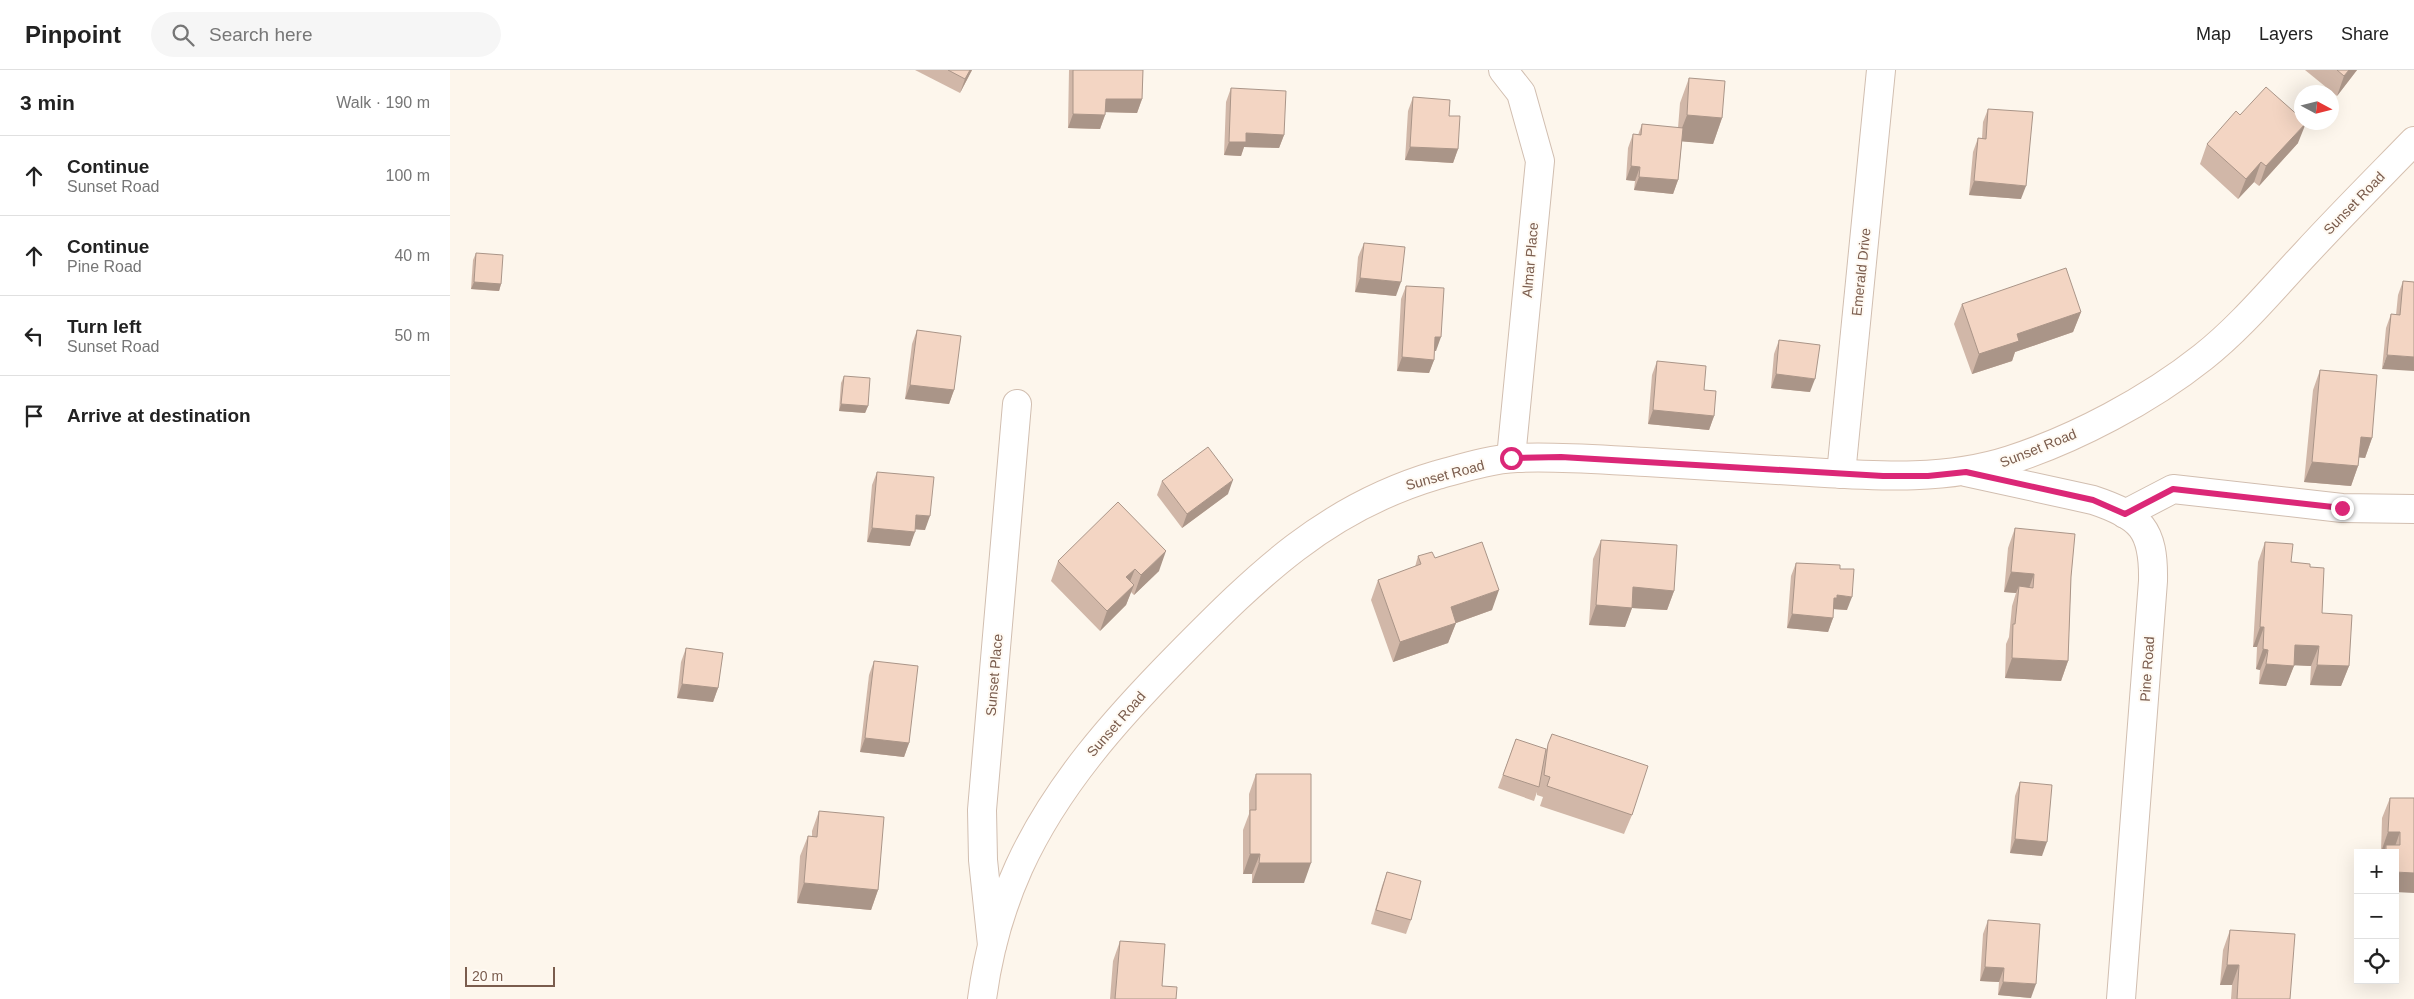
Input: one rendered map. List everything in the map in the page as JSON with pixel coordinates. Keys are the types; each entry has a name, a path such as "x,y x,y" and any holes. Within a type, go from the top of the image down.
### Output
{"street":[{"name":"Almar Place","path":"1503,70 1521,93 1540,160 1511,458"},
{"name":"Emerald Drive","path":"1841,474 1881,70"},
{"name":"Sunset Road","path":"982,999 992,946 1003,906 1020,865 1041,825 1071,778 1109,729 1240,594 1273,564 1316,530 1361,505 1406,484 1461,468 1511,458 1561,457 1841,474 1928,476 1966,472 2006,462 2074,434 2139,400 2204,357 2264,298 2414,141"},
{"name":"Sunset Place","path":"992,946 983,860 982,810 1017,404"},
{"name":"Pine Road","path":"1966,472 2093,500 2125,514 2142,528 2151,542 2154,581 2121,999"},
{"path":"2125,514 2173,489 2342,508 2414,509"}],"building":[{"path":"948,70 970,70 965,79"},
{"path":"1073,70 1143,70 1142,99 1106,99 1105,115 1073,114"},
{"path":"2337,70 2349,70 2344,76"},
{"path":"1689,78 1725,81 1722,118 1687,115"},
{"path":"2266,87 2294,112 2294,130 2299,130 2266,166 2261,162 2246,179 2207,144 2236,111 2240,115"},
{"path":"1231,88 1286,91 1284,135 1246,133 1246,142 1229,142"},
{"path":"1413,97 1450,100 1449,116 1460,116 1458,149 1410,147"},
{"path":"1988,109 2033,112 2026,186 1974,181 1978,138 1986,139"},
{"path":"1642,124 1683,128 1678,180 1639,177 1640,167 1631,166 1633,134 1641,135"},
{"path":"1364,243 1405,247 1401,282 1360,278"},
{"path":"476,253 503,255 501,284 474,282"},
{"path":"2066,268 2081,312 2017,334 2019,341 1979,354 1962,304"},
{"path":"2403,281 2414,282 2414,357 2387,355 2391,314 2400,315"},
{"path":"1406,286 1444,288 1441,337 1435,337 1434,360 1402,357"},
{"path":"917,330 961,336 954,390 910,385"},
{"path":"1779,340 1820,345 1815,379 1776,374"},
{"path":"1657,361 1706,366 1704,390 1716,391 1714,416 1653,410"},
{"path":"2320,370 2377,375 2372,438 2361,437 2358,466 2312,462"},
{"path":"844,376 870,378 868,406 841,404"},
{"path":"1208,447 1233,480 1187,514 1162,481"},
{"path":"877,472 934,477 930,516 916,515 915,532 872,528"},
{"path":"1118,502 1166,551 1141,575 1135,569 1126,577 1134,585 1107,611 1058,561"},
{"path":"2015,528 2075,534 2071,577 2068,661 2012,658 2013,624 2015,624 2019,586 2033,588 2034,574 2011,572"},
{"path":"1601,540 1677,545 1674,591 1633,587 1632,608 1596,605"},
{"path":"1482,542 1499,590 1451,607 1456,623 1400,642 1378,580 1421,564 1418,556 1432,552 1435,558"},
{"path":"2265,542 2293,544 2291,562 2310,564 2310,567 2324,568 2322,613 2352,615 2349,666 2317,665 2319,646 2295,645 2294,666 2266,664 2268,650 2263,649 2264,627 2260,627"},
{"path":"1796,563 1840,565 1840,569 1854,569 1852,597 1837,595 1837,598 1834,598 1833,618 1792,614"},
{"path":"686,648 723,653 718,688 682,684"},
{"path":"874,661 918,666 909,743 865,738"},
{"path":"1552,734 1648,766 1632,815 1547,786 1550,777 1544,775 1548,744"},
{"path":"1516,739 1546,749 1539,787 1503,775"},
{"path":"1256,774 1311,774 1311,863 1259,863 1260,854 1250,854 1250,810 1256,810"},
{"path":"2020,782 2052,785 2047,842 2015,839"},
{"path":"2390,798 2414,798 2414,873 2399,872 2399,849 2386,849 2386,845 2400,845 2400,832 2388,832"},
{"path":"819,811 884,817 878,890 804,883 808,836 817,837"},
{"path":"1387,872 1421,881 1411,920 1376,910"},
{"path":"1988,920 2040,924 2036,984 2003,982 2004,968 1985,967"},
{"path":"2230,930 2295,934 2290,999 2237,999 2239,965 2227,965"},
{"path":"1120,941 1165,944 1162,986 1177,987 1176,999 1115,999"}],"route":[{"path":"1511,458 1561,457 1883,476 1928,476 1966,472 2093,500 2113,507 2125,514 2173,489 2342,508"}]}
